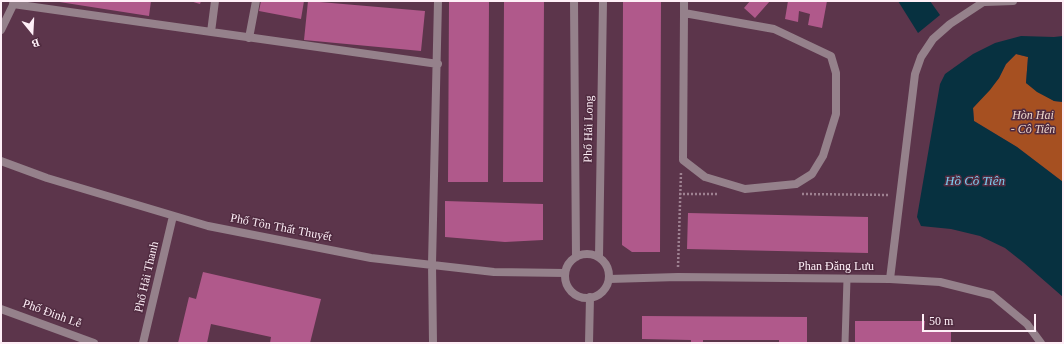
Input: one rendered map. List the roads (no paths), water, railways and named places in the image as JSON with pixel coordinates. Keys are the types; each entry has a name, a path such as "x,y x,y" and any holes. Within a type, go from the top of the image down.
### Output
{"street":[{"path":"211,32 216,1"},
{"path":"249,38 256,1"},
{"path":"433,343 432,264 438,64 438,1"},
{"name":"Phố Hải Long","path":"574,1 576,257"},
{"name":"Phố Hải Long","path":"599,257 603,1"},
{"path":"684,1 682,160 706,177 745,189 796,184 812,174 823,156 836,114 836,73 831,56 774,29 684,13"},
{"path":"890,279 915,74 921,57 933,39 950,24 985,1 1012,1"},
{"path":"1,30 14,3 438,64"},
{"name":"Phố Tôn Thất Thuyết","path":"1,161 47,178 208,226 371,258 494,272 565,273"},
{"name":"Phố Hải Thanh","path":"143,343 173,216"},
{"path":"584,254 599,257 607,267 609,279 602,291 590,297 582,297 575,294 569,288 565,273 571,261 584,254"},
{"name":"Phan Đăng Lưu","path":"609,279 678,277 890,279 940,282 992,295 1027,324 1041,343"},
{"path":"589,343 590,297"},
{"name":"Phố Đinh Lễ","path":"1,308 94,343"}],"lane":[{"path":"845,343 847,279"}],"water":[{"path":"898,1 930,1 940,15 918,33"},
{"name":"Hồ Cô Tiên","path":"1021,36 1063,36 1063,102 1054,101 1037,92 1026,83 1028,57 1016,54 1006,64 999,78 990,90 973,108 974,121 1017,147 1063,182 1063,297 1005,248 980,236 951,229 921,226 917,217 940,84 945,74 973,54 995,43"}],"park label":[{"name":"Hòn Hai - Cô Tiên","path":"1033,123"}]}
